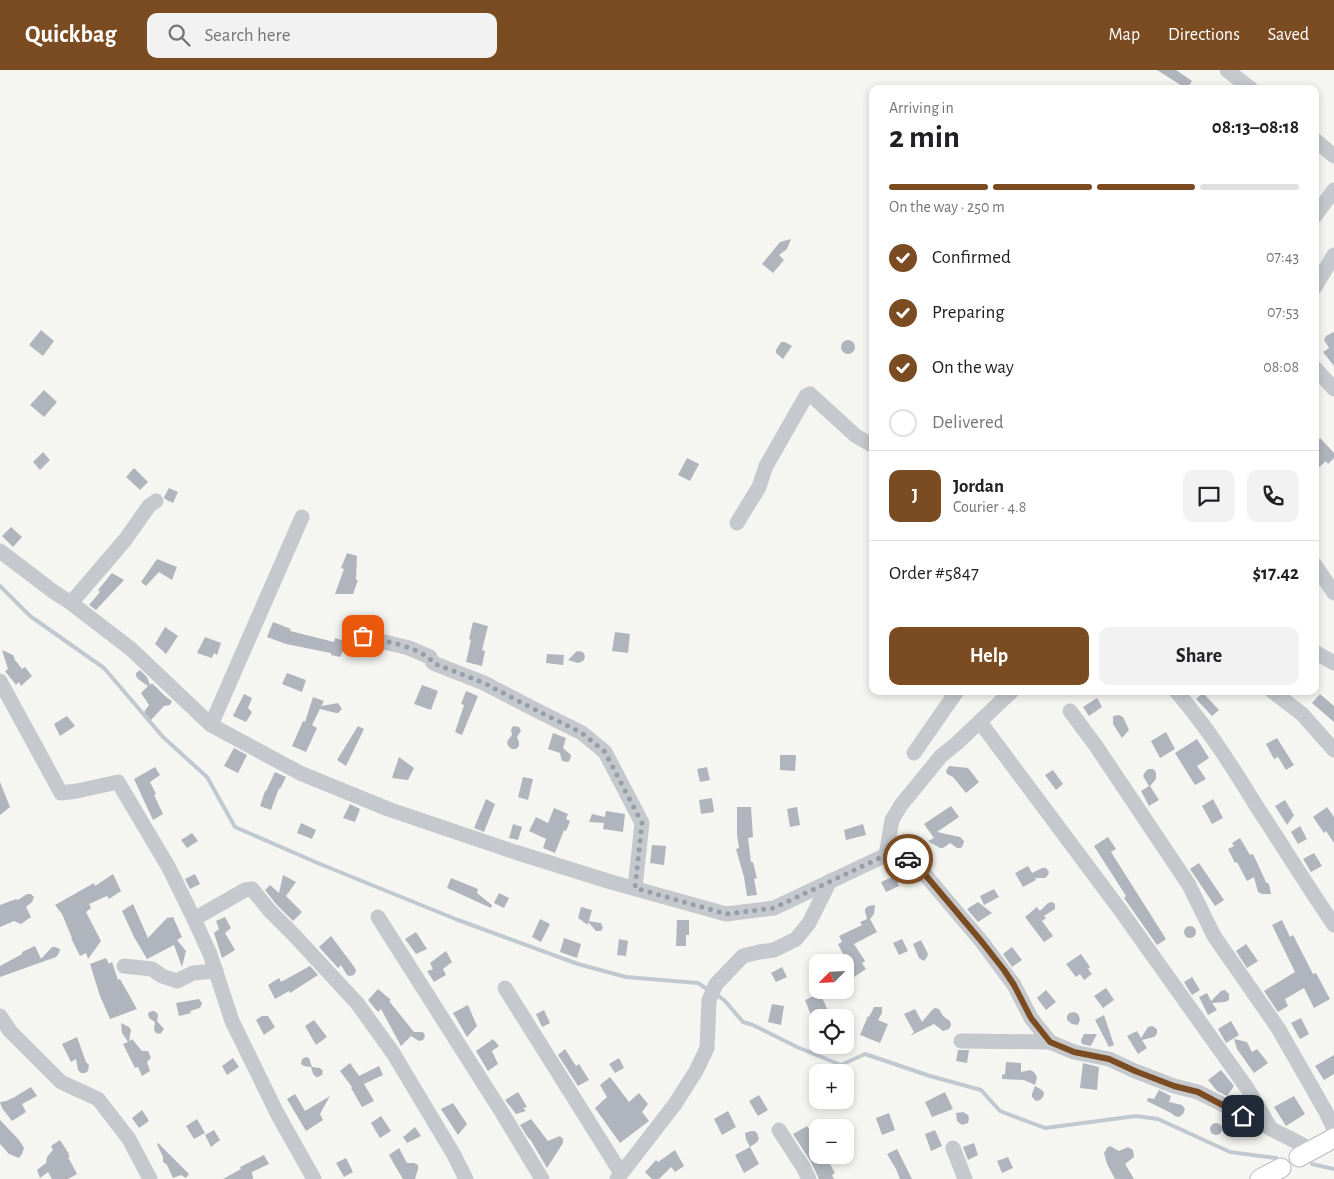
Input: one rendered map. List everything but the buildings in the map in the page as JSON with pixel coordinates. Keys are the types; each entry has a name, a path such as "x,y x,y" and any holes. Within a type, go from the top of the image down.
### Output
{"main road":[{"path":"1305,1154 1334,1138"},
{"path":"1260,1179 1281,1168"}],"street":[{"path":"1227,70 1246,85"},
{"path":"1319,143 1334,156"},
{"path":"1319,211 1334,190"},
{"path":"1319,280 1334,255"},
{"path":"1319,372 1334,389"},
{"path":"737,523 758,487 766,466 806,396 810,394 856,436 869,443"},
{"path":"71,603 125,540 148,506 156,501"},
{"path":"211,725 302,517"},
{"path":"0,551 131,649 211,725 300,773 388,809 515,852 726,914 774,908 886,855 904,855 922,871 982,942 1014,985 1031,1018 1050,1042"},
{"path":"1319,571 1334,593"},
{"path":"352,634 409,648 430,657 433,663 484,683 582,733 605,752 642,823 635,888"},
{"path":"1319,654 1334,663"},
{"path":"0,682 61,793 118,782 169,868 210,954 232,1021 278,1115 314,1179"},
{"path":"914,753 954,695"},
{"path":"886,855 892,820 901,805 941,756 1008,695"},
{"path":"1179,695 1197,716 1241,780 1307,886 1334,925"},
{"path":"1277,695 1302,714 1334,750"},
{"path":"1070,711 1096,746 1190,885 1214,936 1278,1028 1334,1129"},
{"path":"980,722 1121,911 1247,1088 1271,1129"},
{"path":"505,988 619,1176 675,1104 696,1072 706,1048 709,1000 716,985 742,956 774,950 796,939 809,923 830,881"},
{"path":"194,919 245,890 252,889 270,911 357,1003 393,1053 454,1155 466,1179"},
{"path":"378,917 542,1179"},
{"path":"124,966 152,969 162,976 177,981 193,973 216,971"},
{"path":"0,1016 10,1031 61,1082 98,1100 129,1139 150,1179"},
{"path":"961,1041 1050,1042 1074,1052 1109,1059 1174,1086 1198,1092 1299,1143 1305,1154 1281,1168"},
{"path":"779,1130 809,1179"},
{"path":"953,1148 965,1179"}],"waterway":[{"path":"0,586 30,616 104,668 163,737 207,777 235,827 458,920 578,964 626,977 698,983 710,991"},
{"path":"716,994 725,1001 743,1022 841,1065 865,1054 930,1076 981,1090 1000,1111 1045,1128 1136,1116 1158,1119 1230,1152 1276,1158"},
{"path":"1312,1164 1334,1169"}],"way so far":[{"path":"363,636 409,648 430,657 433,663 484,683 562,722 582,733 605,752 642,823 635,888 726,914 774,908 886,855 904,855 908,859"}],"route":[{"path":"908,859 922,871 1004,970 1031,1018 1050,1042 1074,1052 1109,1059 1174,1086 1198,1092 1243,1116"}]}
